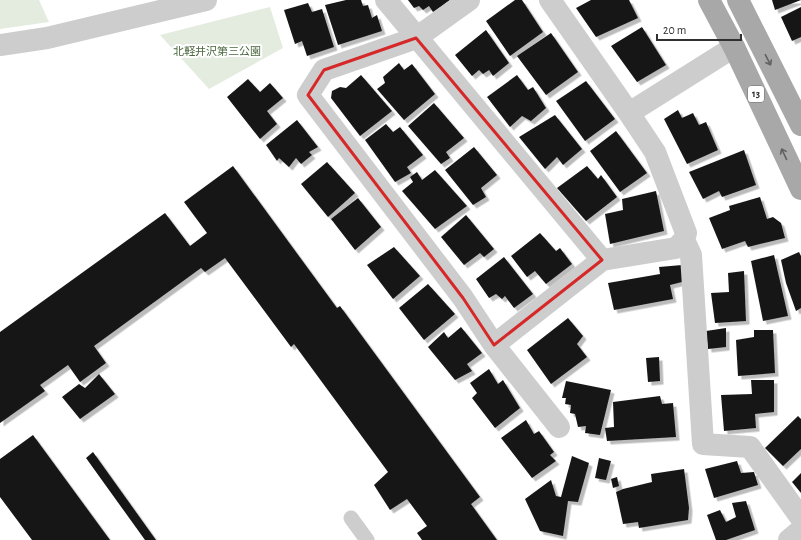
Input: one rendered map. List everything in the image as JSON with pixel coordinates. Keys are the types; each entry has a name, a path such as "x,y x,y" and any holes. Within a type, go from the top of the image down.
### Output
{"main road":[{"name":"13","path":"708,0 734,47 801,189"},
{"name":"13","path":"738,0 801,125"}],"street":[{"path":"0,46 47,38 206,0"},
{"path":"386,0 416,38 602,260"},
{"path":"468,0 416,38 324,70 308,95 463,298 494,345 559,427"},
{"path":"494,345 602,260 676,248 684,240 686,234 655,152 550,0"},
{"path":"629,113 734,47"},
{"path":"684,240 691,256 703,444 750,447 801,518"},
{"path":"789,540 801,530"}],"lane":[{"path":"351,518 367,540"}],"highlighted area":[{"path":"416,38 602,260 494,345 463,298 308,95 324,70"}],"green space":[{"path":"0,0 39,0 49,22 0,29"},
{"name":"北軽井沢第三公園","path":"270,7 283,48 209,89 160,35"}],"building":[{"path":"346,0 361,0 363,6 368,5 372,18 377,15 382,31 338,45 325,5"},
{"path":"408,0 450,0 433,12 429,6 423,10 419,6 414,8"},
{"path":"515,0 522,0 543,32 510,56 486,21"},
{"path":"591,0 629,0 638,18 596,37 576,8"},
{"path":"772,0 801,0 775,10"},
{"path":"308,3 312,12 322,9 334,47 307,56 302,41 295,44 284,10"},
{"path":"801,7 801,37 792,41 781,17"},
{"path":"642,27 666,65 637,82 611,46"},
{"path":"486,30 509,63 493,76 489,70 483,74 479,70 472,76 455,55"},
{"path":"551,33 578,72 546,95 517,56"},
{"path":"399,63 404,70 412,64 435,94 404,120 377,89 385,83 383,77"},
{"path":"361,75 392,111 360,136 331,98 332,91 340,87 346,88"},
{"path":"517,75 528,90 533,87 546,108 531,121 522,116 510,127 487,97"},
{"path":"248,79 260,92 270,83 283,98 267,111 277,124 260,139 227,97"},
{"path":"586,81 615,119 585,141 556,101"},
{"path":"434,103 464,138 446,152 450,158 441,164 408,126"},
{"path":"678,110 682,118 693,113 699,125 706,122 718,150 687,164 664,119"},
{"path":"555,115 582,149 563,165 557,157 545,169 519,137"},
{"path":"297,120 318,147 309,152 312,155 301,164 296,158 289,167 279,158 277,161 266,145"},
{"path":"386,124 393,132 400,127 423,155 407,167 411,173 395,182 365,140"},
{"path":"616,131 647,173 620,192 590,151"},
{"path":"474,147 497,175 481,188 486,197 473,205 445,170"},
{"path":"744,150 756,185 722,197 719,191 703,199 689,172"},
{"path":"327,162 355,193 328,217 301,184"},
{"path":"233,166 337,308 340,306 480,497 471,504 497,540 422,540 417,533 427,526 407,499 390,510 374,485 388,472 294,344 291,347 225,258 205,272 201,268 94,346 106,363 80,382 68,365 40,385 45,391 0,423 0,332 165,213 190,246 207,233 184,202"},
{"path":"587,166 598,179 601,175 617,197 586,221 557,188"},
{"path":"435,170 467,206 435,229 402,191 413,182 410,177 417,172 422,180"},
{"path":"656,191 664,231 610,244 605,214 623,210 622,199"},
{"path":"760,197 767,219 773,217 781,223 785,238 748,247 745,241 722,249 709,218 730,210 729,206"},
{"path":"358,198 381,227 355,250 331,219"},
{"path":"466,215 494,249 484,257 480,253 464,265 441,237"},
{"path":"540,233 556,251 560,248 572,264 546,284 535,271 527,277 511,256"},
{"path":"394,247 420,276 393,299 367,265"},
{"path":"799,252 801,256 801,308 796,311 786,283 781,260"},
{"path":"774,255 788,316 763,321 751,261"},
{"path":"504,257 533,294 514,308 505,296 502,299 496,294 489,298 476,279"},
{"path":"682,265 686,281 670,285 673,299 614,310 608,283 660,274 659,267"},
{"path":"744,271 746,321 715,323 711,293 729,292 728,273"},
{"path":"428,284 455,314 424,340 399,308"},
{"path":"568,318 583,336 577,344 587,357 551,384 527,350"},
{"path":"461,327 482,353 467,364 472,371 455,380 428,347 444,332 448,338"},
{"path":"726,328 726,347 708,349 706,331"},
{"path":"754,330 773,330 775,373 738,376 736,340 754,337"},
{"path":"659,357 660,381 648,382 646,358"},
{"path":"489,369 498,384 503,380 520,408 495,428 472,398 477,393 470,383"},
{"path":"99,374 115,394 80,419 62,397 79,384 85,388"},
{"path":"751,380 774,380 774,412 755,414 756,428 724,431 721,395 752,394"},
{"path":"566,381 611,390 600,435 585,433 586,426 578,427 575,414 570,413 571,405 565,404 566,398 562,398"},
{"path":"660,396 662,404 673,403 676,437 607,441 605,428 614,427 613,402"},
{"path":"798,416 801,419 801,449 783,466 765,448"},
{"path":"526,420 534,434 539,431 554,452 550,455 556,461 532,478 501,438"},
{"path":"33,435 110,540 32,540 0,497 0,459"},
{"path":"93,452 156,540 145,540 86,458"},
{"path":"572,456 589,463 578,502 568,501 563,536 540,531 525,499 551,480 556,496 561,497"},
{"path":"599,458 611,461 606,480 595,478"},
{"path":"737,461 741,473 754,472 758,485 714,498 705,469"},
{"path":"684,469 689,508 688,520 639,528 638,522 623,524 616,492 652,482 651,474"},
{"path":"801,473 801,493 792,482"},
{"path":"617,477 619,486 613,488 611,479"},
{"path":"746,501 755,530 726,540 716,540 707,515 720,510 726,522 736,517 732,503"}]}
